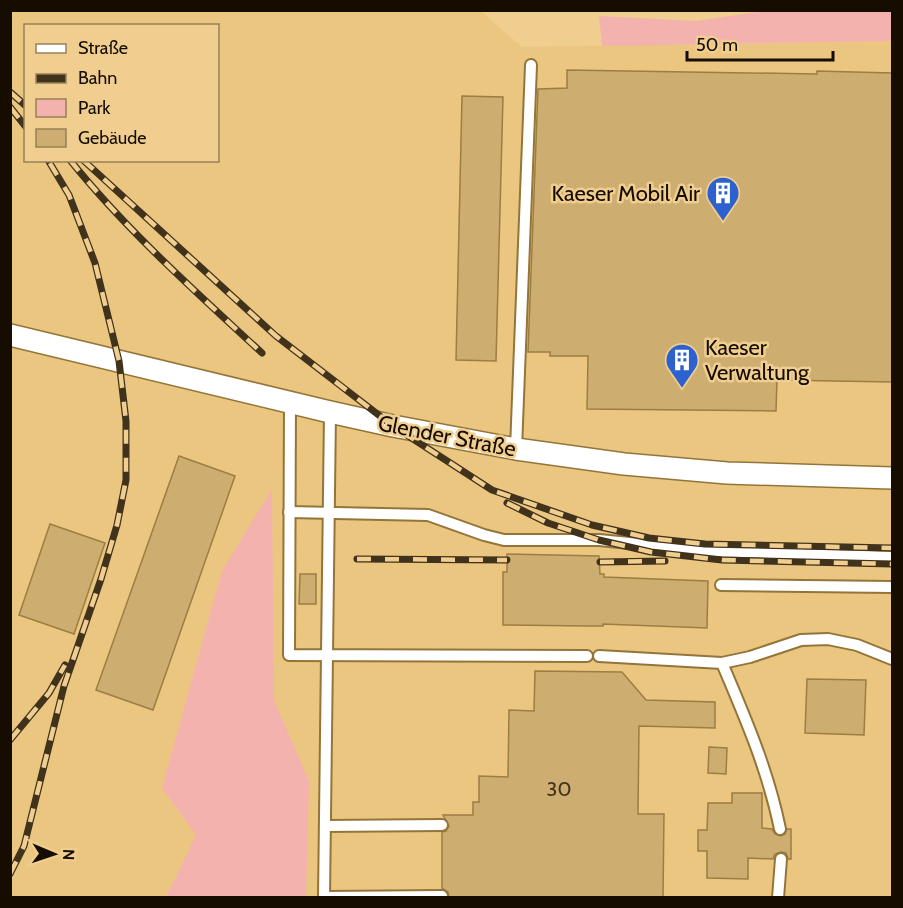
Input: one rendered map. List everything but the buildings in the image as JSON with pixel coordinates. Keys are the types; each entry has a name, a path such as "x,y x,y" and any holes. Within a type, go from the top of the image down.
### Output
{"street":[{"name":"Glender Straße","path":"10,335 330,412 516,449 624,464 727,473 892,478"}],"lane":[{"path":"516,449 531,64"},
{"path":"290,401 289,655 587,656"},
{"path":"330,412 324,897 442,896"},
{"path":"289,512 429,515 504,540 599,540 711,551 892,557"},
{"path":"722,585 892,587"},
{"path":"599,657 722,663 750,657 801,640 828,639 857,645 892,659"},
{"path":"722,663 747,721 773,792 780,829"},
{"path":"325,826 442,825"},
{"path":"778,897 781,859"}],"shaded area":[{"path":"10,11 481,11 522,47 892,41 892,897 11,897"}],"green space":[{"path":"764,11 892,11 892,41 602,46 599,16 696,21"},
{"path":"272,489 274,700 309,781 306,897 166,897 196,835 162,788 222,571"}],"railway":[{"path":"10,92 24,104"},
{"path":"10,107 24,124"},
{"path":"10,874 24,846 64,686 101,579 117,525 126,480 126,421 119,361 95,263 69,195 49,162"},
{"path":"72,162 138,236 262,353"},
{"path":"85,162 276,336 393,426 492,490 592,525 649,538 705,544 892,548"},
{"path":"507,503 548,523 599,540 651,552 722,560 892,564"},
{"path":"357,559 507,560"},
{"path":"600,562 665,561"},
{"path":"10,740 49,693 65,665"}],"place":[{"name":"Kaeser Mobil Air","path":"723,222"},
{"name":"Kaeser Verwaltung","path":"682,389"}]}
